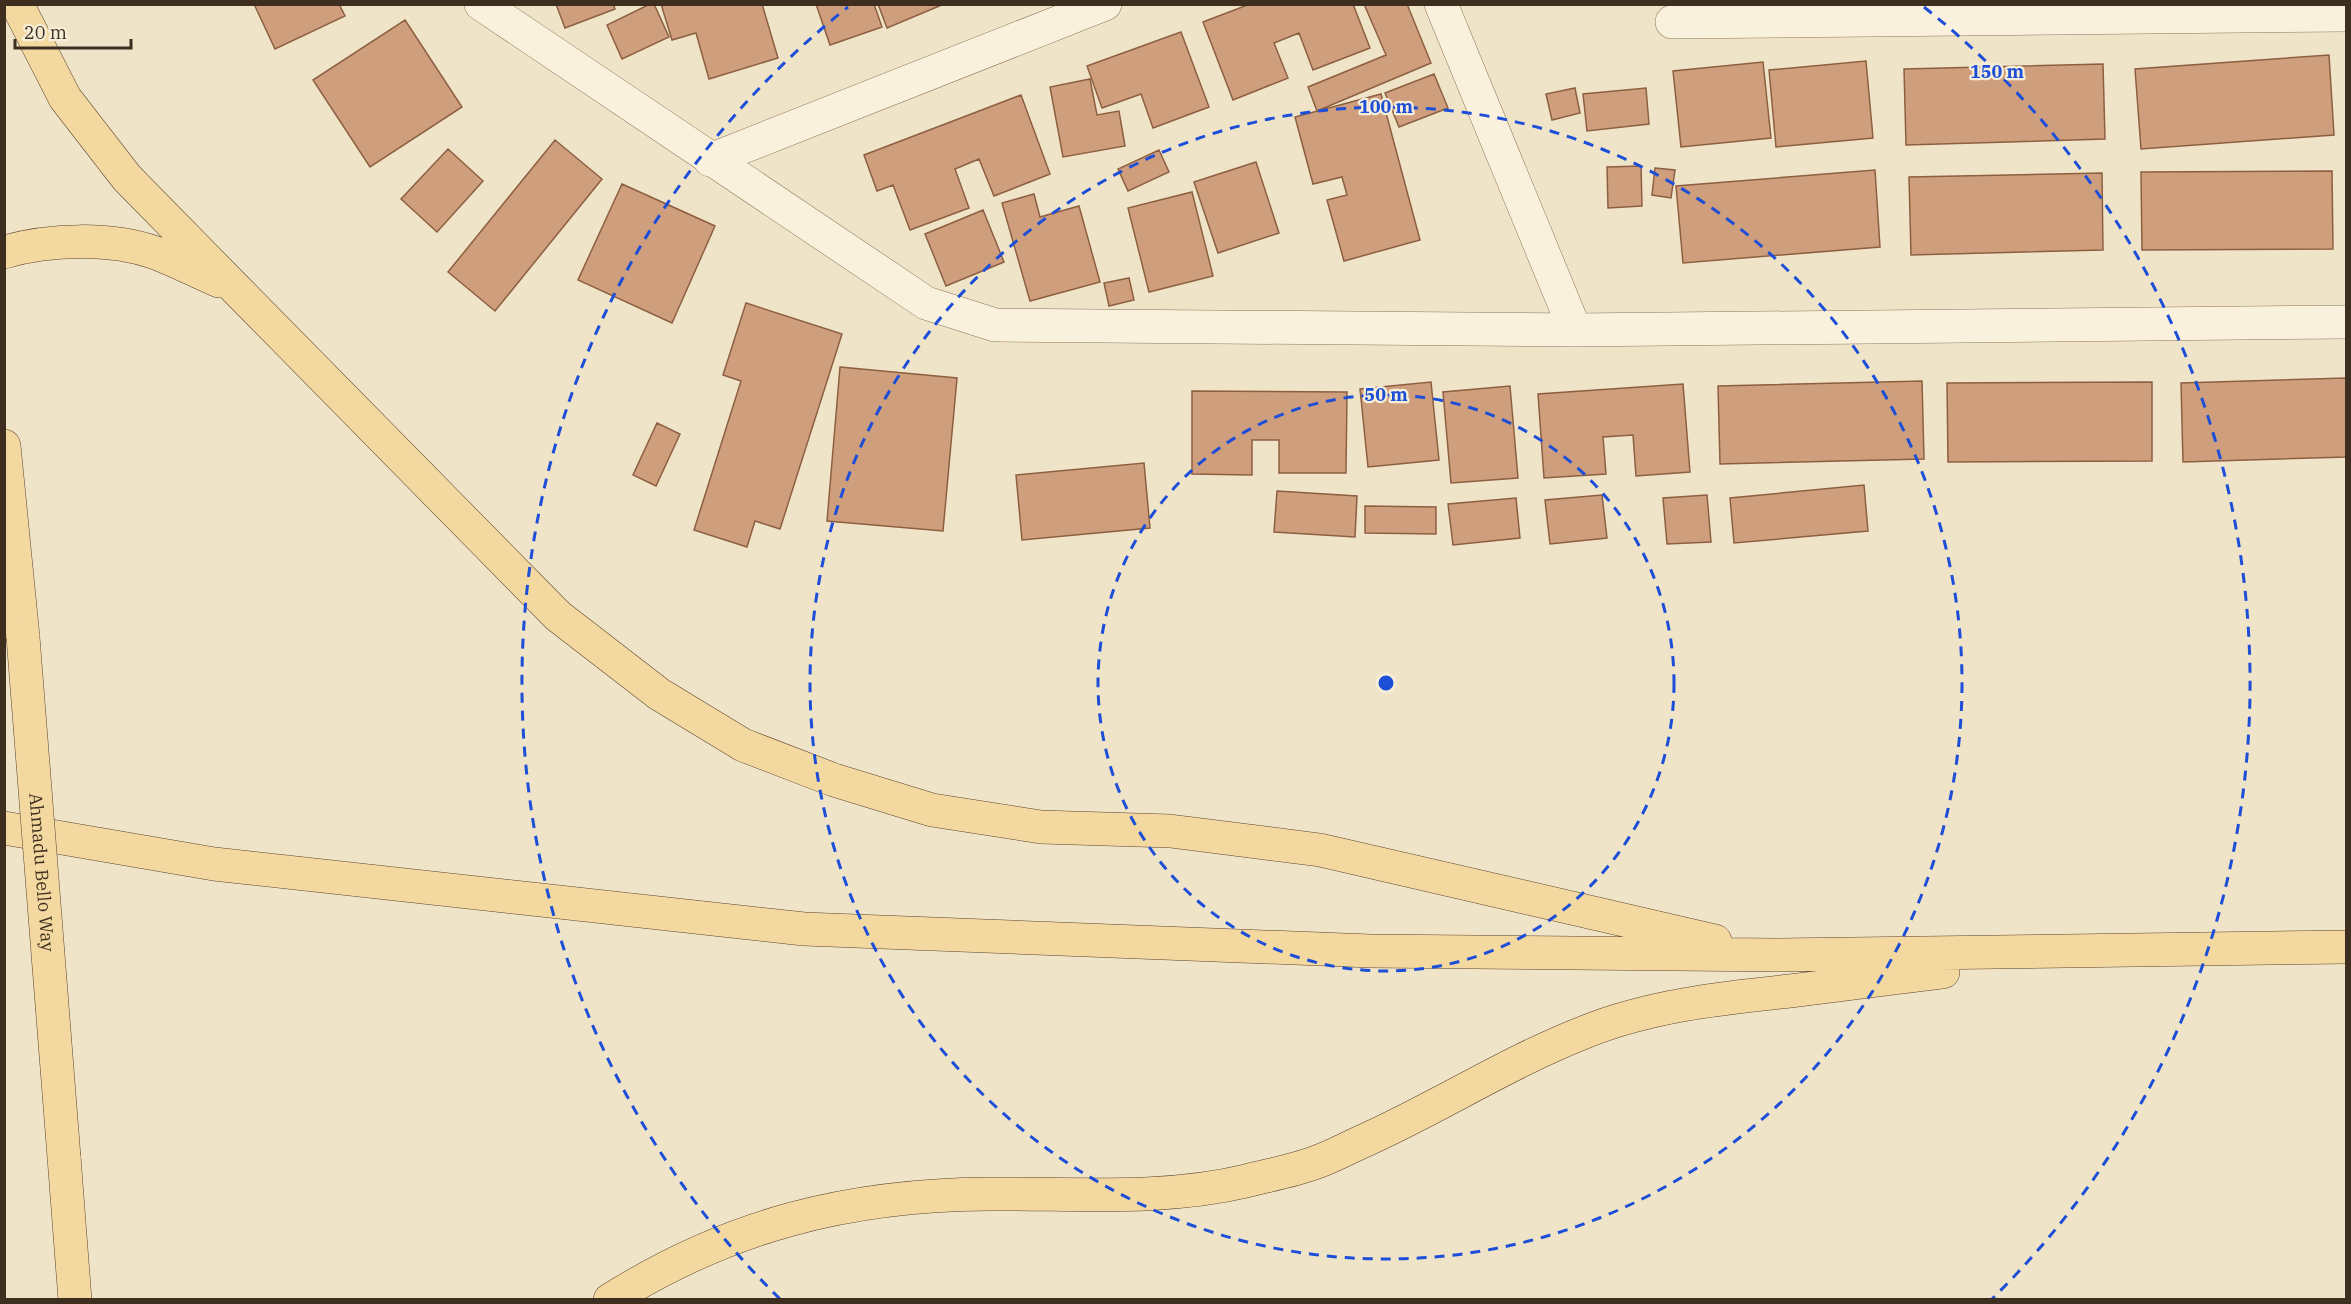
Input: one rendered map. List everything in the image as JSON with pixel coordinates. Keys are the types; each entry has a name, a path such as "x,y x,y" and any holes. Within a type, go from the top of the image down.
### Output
{"main road":[{"path":"17,4 65,98 127,177 235,288 558,616 659,694 743,745 834,780 932,810 1041,827 1170,831 1320,850 1778,956"},
{"path":"4,252 23,247 102,243 154,252 235,288"},
{"name":"Ahmadu Bello Way","path":"4,446 23,637 75,1299"},
{"path":"4,542 17,574"},
{"path":"4,828 214,864 804,928 1371,951 1778,956 2346,947"},
{"path":"610,1299 718,1241 785,1218 847,1206 986,1193 1094,1196 1179,1192 1241,1182 1315,1163 1381,1133 1511,1064 1588,1030 1653,1012 1726,998 2104,952"}],"street":[{"path":"481,4 926,303 995,325 1575,330 2346,322"},
{"path":"710,160 1105,4"},
{"path":"1441,4 1575,330"},
{"path":"1672,22 1955,12 2346,15"}],"building":[{"path":"254,4 339,4 345,16 275,49"},
{"path":"556,4 613,4 615,9 565,28"},
{"path":"654,4 669,37 622,59 607,25"},
{"path":"661,4 762,4 778,58 709,79 696,33 672,40"},
{"path":"816,4 874,4 882,27 830,45"},
{"path":"878,4 944,4 887,28"},
{"path":"1250,4 1353,4 1370,48 1313,70 1299,33 1274,43 1288,78 1233,100 1203,22"},
{"path":"1364,4 1407,4 1431,63 1317,111 1308,87 1386,55"},
{"path":"405,20 462,107 370,167 313,80"},
{"path":"1181,32 1209,107 1153,128 1141,94 1102,108 1087,66"},
{"path":"2329,55 2334,135 2141,149 2135,69"},
{"path":"1866,61 1873,138 1776,147 1769,70"},
{"path":"1763,62 1771,138 1681,147 1673,71"},
{"path":"2103,64 2105,139 1906,145 1904,69"},
{"path":"1434,74 1448,108 1399,127 1385,93"},
{"path":"1090,79 1097,115 1119,111 1125,146 1063,157 1050,87"},
{"path":"1575,88 1580,113 1552,120 1546,94"},
{"path":"1646,88 1649,124 1587,131 1583,94"},
{"path":"1381,94 1420,240 1344,261 1327,200 1347,195 1342,177 1313,184 1295,117"},
{"path":"1021,95 1050,174 994,196 979,159 955,169 969,208 910,230 893,185 877,191 864,155"},
{"path":"555,140 602,179 495,311 448,272"},
{"path":"448,149 483,181 437,232 401,199"},
{"path":"1159,150 1169,172 1128,191 1118,169"},
{"path":"1256,162 1279,233 1218,253 1194,182"},
{"path":"1641,166 1642,206 1608,208 1607,167"},
{"path":"1655,168 1675,170 1671,198 1652,195"},
{"path":"1875,170 1880,247 1683,263 1676,186"},
{"path":"2332,171 2333,249 2142,250 2141,172"},
{"path":"2102,173 2103,250 1911,255 1909,177"},
{"path":"622,184 715,226 672,323 578,280"},
{"path":"1192,192 1213,276 1149,292 1128,208"},
{"path":"1034,194 1040,217 1079,206 1100,282 1030,301 1002,203"},
{"path":"983,210 1004,262 946,286 925,234"},
{"path":"1129,278 1134,300 1109,306 1104,283"},
{"path":"746,303 842,334 780,529 755,521 747,547 694,530 741,381 723,375"},
{"path":"840,367 957,378 943,531 827,521"},
{"path":"2346,378 2346,457 2183,462 2181,383"},
{"path":"1922,381 1924,459 1720,464 1718,386"},
{"path":"1431,382 1439,460 1368,467 1360,389"},
{"path":"2152,382 2152,461 1948,462 1947,383"},
{"path":"1683,384 1690,472 1636,476 1633,435 1603,437 1606,474 1544,478 1538,394"},
{"path":"1510,386 1518,478 1451,483 1443,392"},
{"path":"1192,391 1347,392 1346,473 1279,473 1279,440 1252,440 1252,475 1192,474"},
{"path":"657,423 680,434 656,486 633,475"},
{"path":"1144,463 1150,528 1022,540 1016,475"},
{"path":"1864,485 1868,531 1734,543 1730,498"},
{"path":"1277,491 1357,496 1355,537 1274,532"},
{"path":"1602,495 1607,538 1550,544 1545,500"},
{"path":"1707,495 1711,542 1667,544 1663,498"},
{"path":"1516,498 1520,538 1453,545 1448,504"},
{"path":"1365,506 1436,507 1436,534 1365,533"}]}
